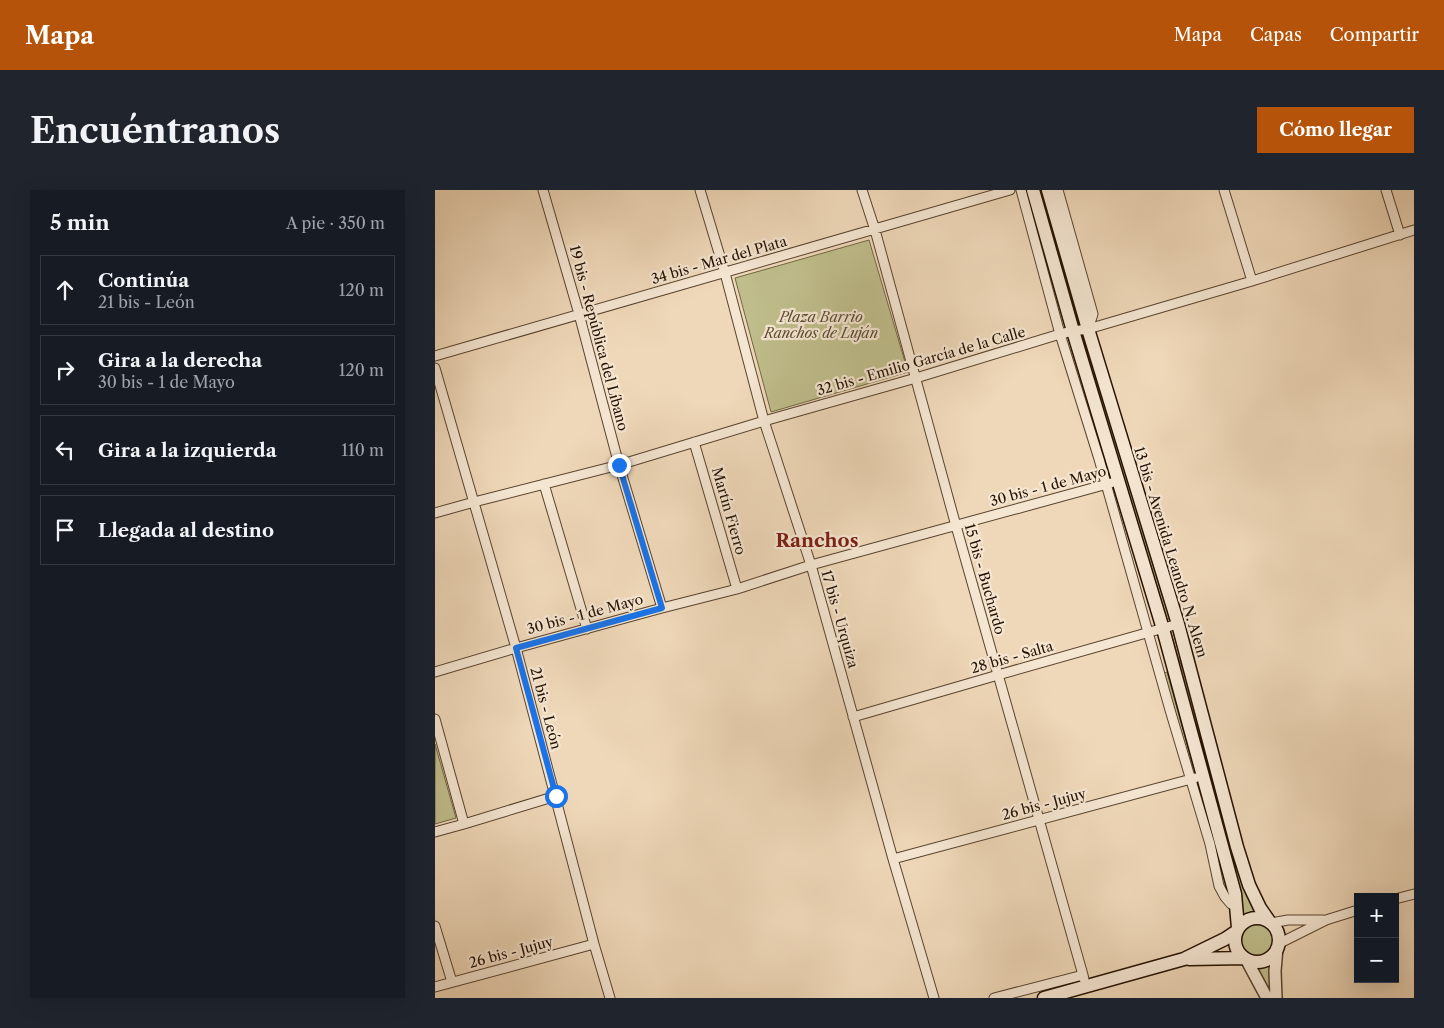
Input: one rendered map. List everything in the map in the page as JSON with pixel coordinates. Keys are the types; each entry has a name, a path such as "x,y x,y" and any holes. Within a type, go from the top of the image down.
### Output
{"main road":[{"name":"13 bis - Avenida Leandro N. Alem","path":"1033,190 1163,629 1196,777 1235,894 1237,929"},
{"name":"13 bis - Avenida Leandro N. Alem","path":"1048,190 1088,329 1178,624 1246,878 1260,908 1270,922"},
{"path":"1184,959 1225,939 1243,923 1255,918 1262,918 1270,922 1277,932 1278,946 1275,952 1265,961 1252,962 1245,958 1239,954 1235,945 1237,929"},
{"path":"1043,998 1085,980 1184,959 1245,958"}],"street":[{"name":"19 bis - República del Líbano","path":"543,190 579,314 619,465 662,608"},
{"name":"17 bis - Urquiza","path":"700,190 725,273 764,420 811,565 934,998"},
{"name":"15 bis - Buchardo","path":"862,190 875,230 956,526 1085,980"},
{"name":"34 bis - Mar del Plata","path":"435,356 1010,190"},
{"name":"13 bis - Avenida Leandro N. Alem","path":"1021,190 1060,334 1148,633 1196,777"},
{"path":"1058,190 1093,314 1088,329"},
{"path":"1224,190 1252,281"},
{"path":"1386,190 1400,235"},
{"name":"32 bis - Emilio García de la Calle","path":"435,513 619,465 764,420 916,378 1073,330 1088,329 1252,281 1414,230"},
{"name":"21 bis - León","path":"435,368 516,648 610,998"},
{"name":"Martín Fierro","path":"694,442 737,588"},
{"name":"30 bis - 1 de Mayo","path":"435,672 737,588 811,565 1119,481"},
{"path":"544,484 587,629"},
{"name":"28 bis - Salta","path":"853,717 1178,624"},
{"path":"435,719 464,824"},
{"name":"26 bis - Jujuy","path":"893,859 1196,777"},
{"path":"435,832 556,796"},
{"path":"1399,898 1414,894"},
{"path":"1276,998 1275,971 1278,946 1326,920 1354,911"},
{"path":"1270,922 1326,920"},
{"path":"435,926 452,982"},
{"name":"26 bis - Jujuy","path":"435,987 594,944"},
{"path":"1245,958 1267,998"},
{"path":"994,998 1085,980"}],"green space":[{"path":"1038,190 1044,190 1081,322 1079,322 1070,291 1063,276"},
{"name":"Plaza Barrio Ranchos de Luján","path":"869,240 908,372 771,412 735,278"},
{"path":"1082,336 1091,370 1097,381 1171,618 1166,620 1080,337"},
{"path":"1171,632 1178,657 1188,681 1256,911 1243,914 1168,633"},
{"path":"1167,672 1193,766 1190,766 1164,673"},
{"path":"435,744 456,818 435,824"},
{"path":"1257,923 1264,924 1269,928 1273,933 1273,947 1269,952 1264,956 1257,957 1250,956 1245,952 1241,947 1240,940 1241,933 1245,928 1250,924"},
{"path":"1271,965 1271,994 1257,969"}],"district":[{"name":"Ranchos","path":"817,540"}],"route":[{"path":"556,796 516,648 662,608 619,465"}]}
